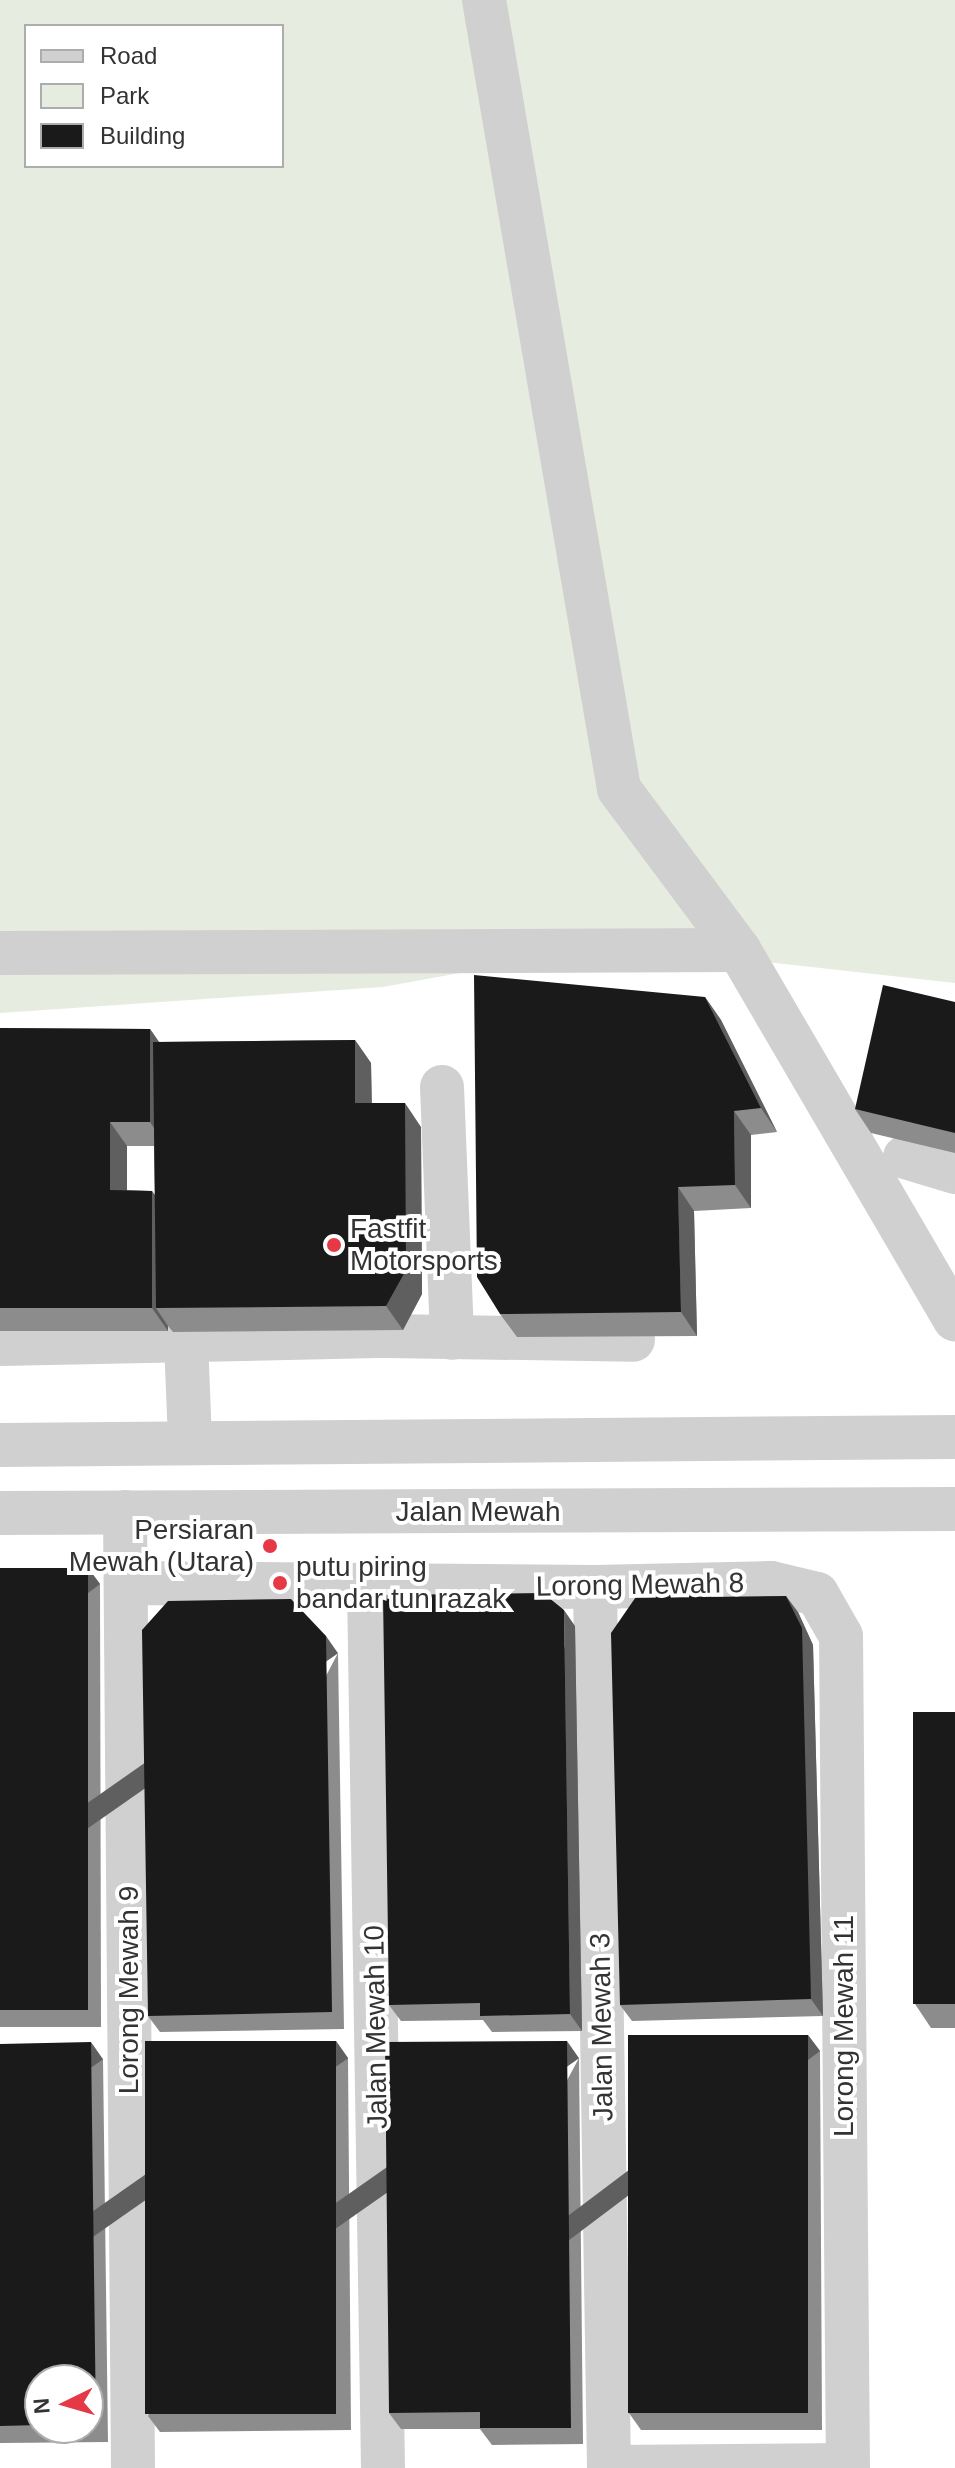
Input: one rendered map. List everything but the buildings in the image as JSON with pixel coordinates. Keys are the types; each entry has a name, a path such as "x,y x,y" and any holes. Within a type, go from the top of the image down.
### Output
{"street":[{"path":"484,0 619,789 739,950 955,1320"},
{"path":"0,953 739,950"},
{"path":"442,1087 452,1338"},
{"path":"905,1157 955,1172"},
{"path":"0,1344 452,1338 633,1340"},
{"path":"186,1341 190,1442"},
{"path":"0,1445 955,1437"},
{"name":"Lorong Mewah 9","path":"125,1512 133,2468"},
{"name":"Jalan Mewah","path":"0,1513 948,1518"},
{"name":"Lorong Mewah 8","path":"126,1583 369,1587 771,1583 817,1594"},
{"name":"Jalan Mewah 10","path":"369,1587 383,2468"},
{"name":"Jalan Mewah 3","path":"595,1587 609,2468"},
{"name":"Lorong Mewah 11","path":"817,1594 841,1636 848,2466"},
{"path":"609,2468 848,2466"}],"green space":[{"path":"0,0 955,0 955,983 613,945 383,987 0,1013"}],"place":[{"name":"Fastfit Motorsports","path":"334,1245"},
{"name":"Persiaran Mewah (Utara)","path":"270,1546"},
{"name":"putu piring bandar tun razak","path":"280,1583"}]}
